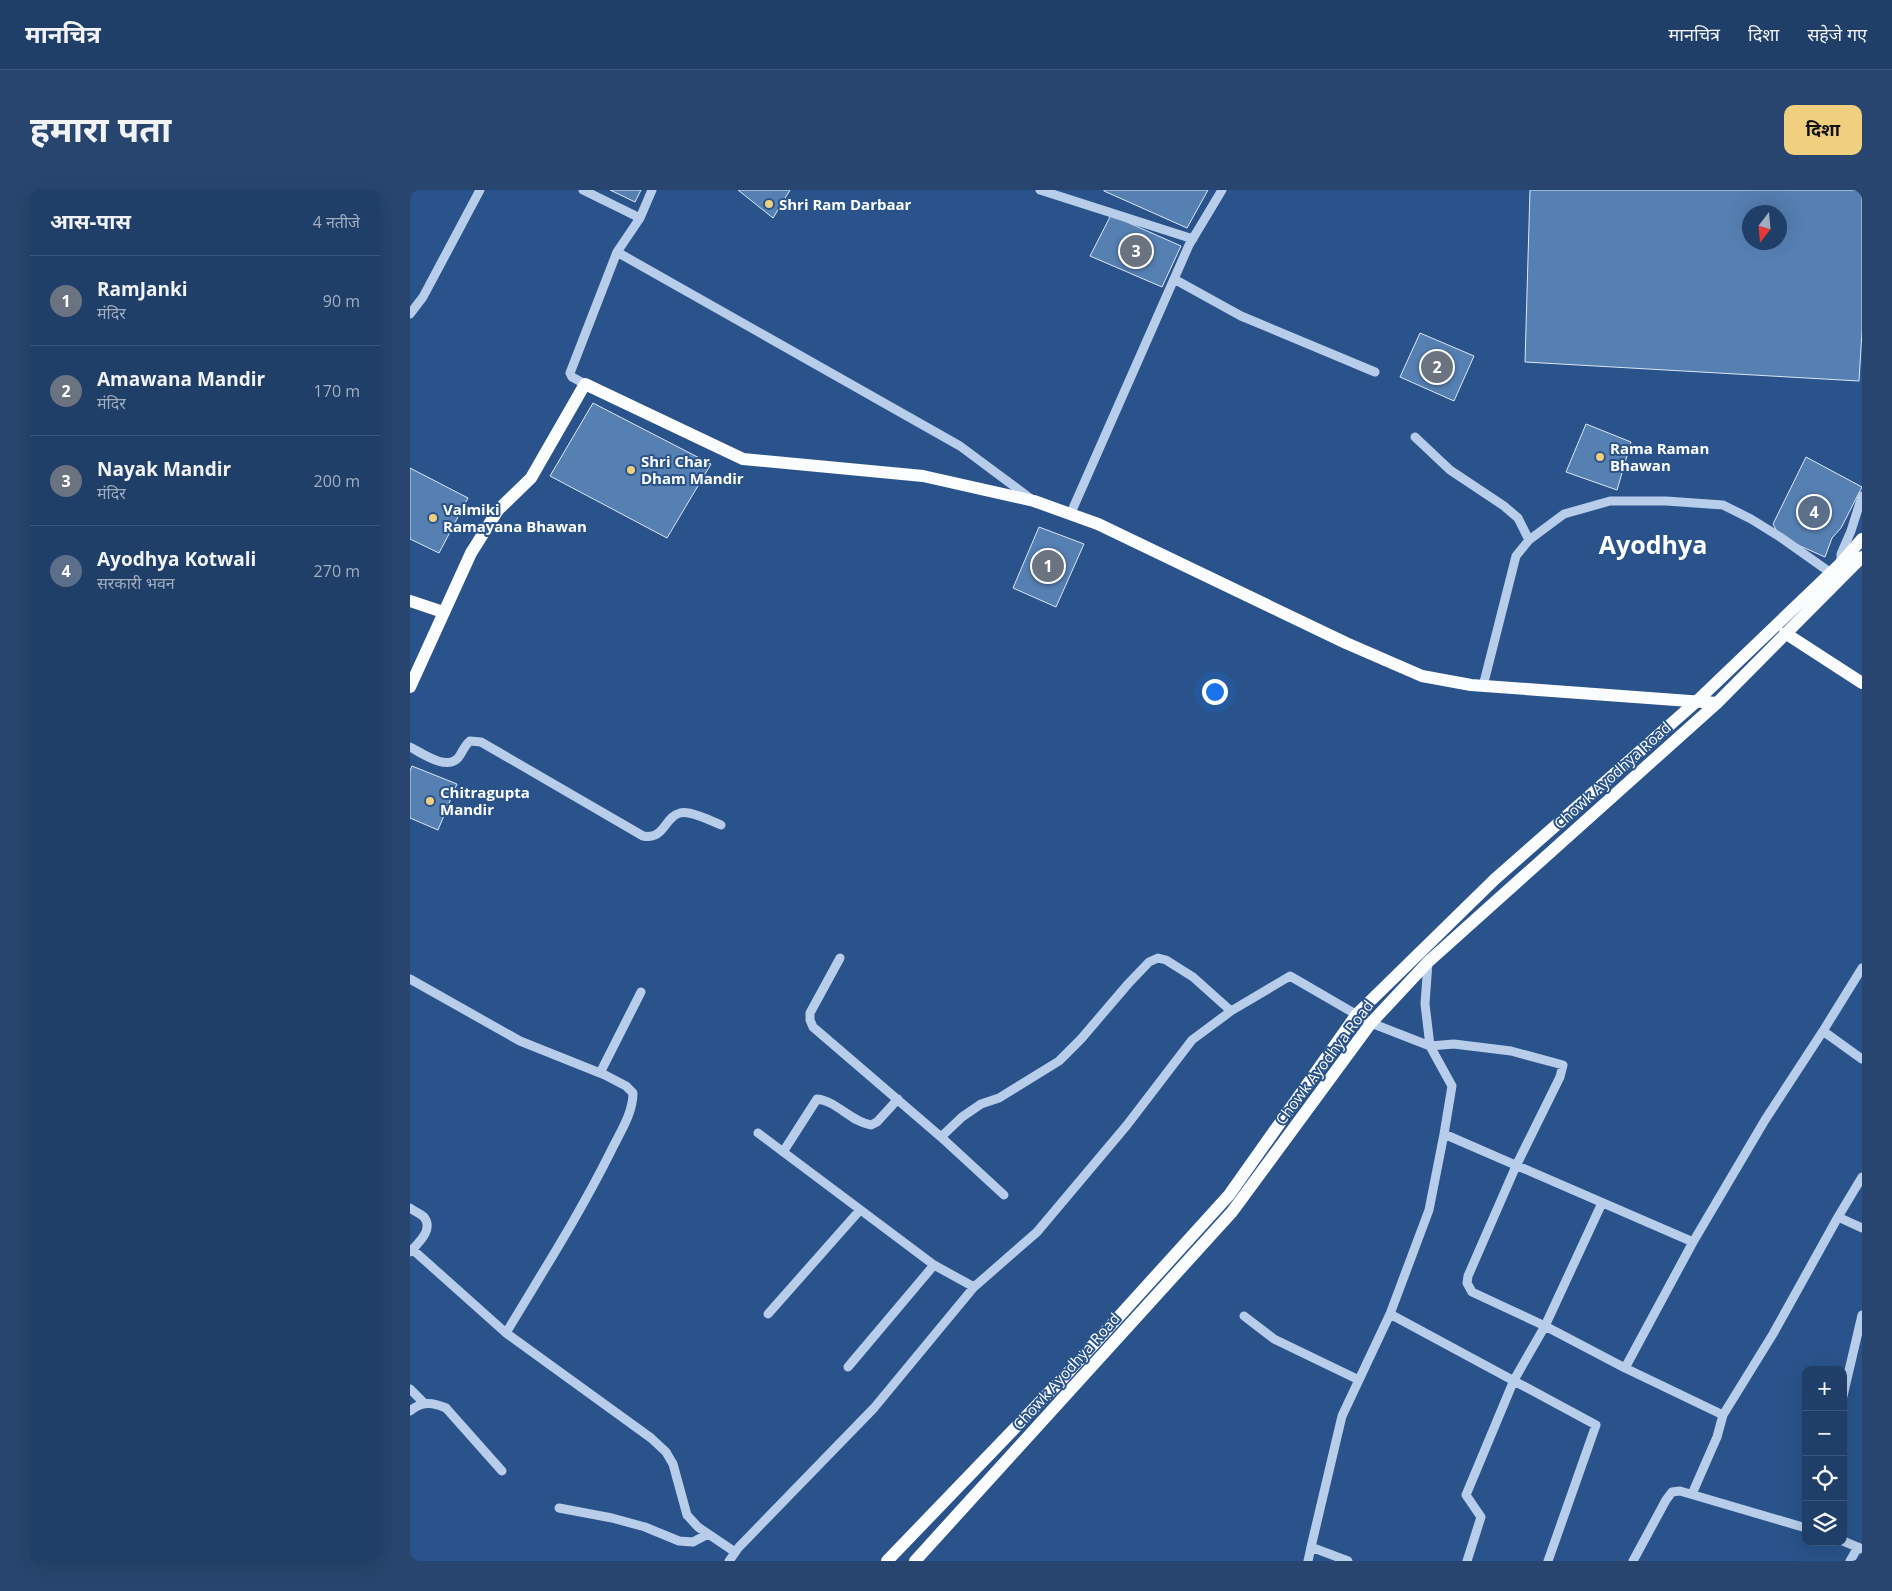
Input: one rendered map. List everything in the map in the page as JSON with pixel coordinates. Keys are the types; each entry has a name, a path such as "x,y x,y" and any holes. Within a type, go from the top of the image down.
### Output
{"main road":[{"path":"410,687 471,553 498,510 531,478 585,384 743,459 923,476 1034,501 1098,524 1346,643 1422,676 1483,686 1717,703"},
{"path":"887,1561 1064,1377 1229,1196 1357,1014 1495,879 1697,701 1840,569 1862,540"},
{"name":"Chowk Ayodhya Road","path":"915,1561 1232,1212 1371,1023 1428,962 1717,703 1785,633 1840,569 1862,557"},
{"path":"410,601 443,612"},
{"path":"1785,633 1862,683"}],"street":[{"path":"410,314 423,297 480,190"},
{"path":"583,190 640,218"},
{"path":"585,384 572,377 570,373 617,252 640,218 652,190"},
{"path":"1040,190 1059,193 1193,239"},
{"path":"1070,515 1174,279 1193,239 1222,190"},
{"path":"617,252 960,446 1034,501"},
{"path":"1174,279 1241,316 1375,372"},
{"path":"1415,436 1450,470 1504,506 1518,518 1529,540"},
{"path":"1483,686 1516,556 1529,540 1564,514 1610,501 1666,501 1723,505 1840,569 1841,554 1862,496"},
{"path":"410,747 443,763 450,763 457,759 470,742 481,742 643,836 657,835 680,812 687,812 721,825"},
{"path":"840,958 810,1012 810,1020 813,1027 898,1099 1004,1195"},
{"path":"941,1137 962,1117 981,1104 999,1098 1059,1061 1149,962 1158,958 1166,960 1194,977 1231,1011"},
{"path":"1308,1561 1342,1416 1390,1314 1428,1210 1444,1134 1452,1086 1430,1046 1425,1004 1428,962"},
{"path":"1625,1368 1693,1242 1765,1120 1862,968"},
{"path":"729,1561 735,1552 874,1408 974,1287 1037,1232 1127,1125 1192,1040 1231,1011 1290,976 1371,1023 1430,1046 1454,1044 1511,1051 1563,1065 1560,1077 1516,1166 1468,1276 1467,1283 1472,1292 1545,1326 1625,1368 1723,1415"},
{"path":"410,979 520,1041 600,1072 626,1086 633,1093 633,1102 628,1117 586,1200 506,1333"},
{"path":"600,1072 641,992"},
{"path":"1823,1031 1862,1059"},
{"path":"784,1152 817,1099 829,1103 854,1118 871,1125 877,1122 898,1099"},
{"path":"758,1133 934,1265 974,1287"},
{"path":"1444,1134 1693,1242"},
{"path":"1692,1494 1717,1437 1723,1415 1773,1334 1862,1177"},
{"path":"1466,1561 1481,1516 1466,1495 1514,1380 1545,1326 1602,1203"},
{"path":"410,1208 424,1217 427,1224 427,1232 411,1250 506,1333 651,1438 666,1452 673,1464 687,1515 698,1527 735,1552"},
{"path":"768,1314 860,1210"},
{"path":"1838,1217 1862,1228"},
{"path":"848,1367 934,1265"},
{"path":"1390,1314 1596,1425 1548,1561"},
{"path":"1847,1379 1862,1314"},
{"path":"1244,1316 1274,1339 1359,1380"},
{"path":"410,1389 424,1403"},
{"path":"410,1411 424,1403 446,1408 502,1471"},
{"path":"1644,1561 1633,1560 1672,1492 1680,1491 1692,1494 1802,1527"},
{"path":"559,1508 612,1518 645,1527 679,1541 693,1542 708,1534"},
{"path":"1847,1543 1860,1548 1850,1561"},
{"path":"1311,1547 1348,1561"}],"building":[{"path":"610,190 641,190 635,202"},
{"name":"Shri Ram Darbaar","path":"738,190 790,190 773,218"},
{"path":"1104,190 1208,190 1187,228"},
{"path":"1530,190 1862,190 1862,331 1859,381 1525,362"},
{"path":"1111,215 1181,246 1162,287 1090,256"},
{"path":"1420,333 1474,356 1454,401 1400,377"},
{"name":"Shri Char Dham Mandir","path":"593,403 711,464 667,538 550,476"},
{"name":"Rama Raman Bhawan","path":"1586,424 1631,442 1617,490 1566,472"},
{"path":"1806,457 1862,487 1841,528 1832,538 1825,557 1780,537 1773,524"},
{"name":"Valmiki Ramayana Bhawan","path":"410,468 468,498 439,553 410,539"},
{"path":"1039,527 1084,544 1056,607 1013,588"},
{"name":"Chitragupta Mandir","path":"412,766 457,784 438,830 410,818 410,771"}],"place":[{"name":"Shri Ram Darbaar","path":"769,204"},
{"name":"Nayak Mandir","path":"1136,251"},
{"name":"Amawana Mandir","path":"1437,367"},
{"name":"Rama Raman Bhawan","path":"1600,457"},
{"name":"Shri Char Dham Mandir","path":"631,470"},
{"name":"Ayodhya Kotwali","path":"1814,512"},
{"name":"Valmiki Ramayana Bhawan","path":"433,518"},
{"name":"RamJanki","path":"1048,566"},
{"name":"Chitragupta Mandir","path":"430,801"}],"district":[{"name":"Ayodhya","path":"1653,544"}]}
